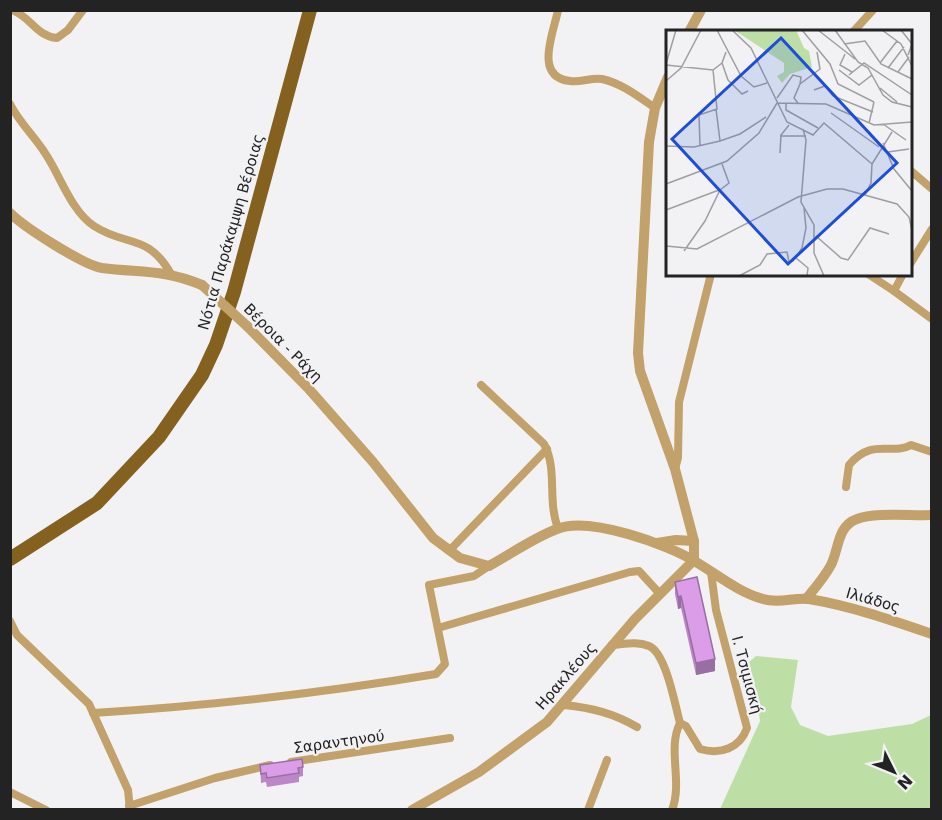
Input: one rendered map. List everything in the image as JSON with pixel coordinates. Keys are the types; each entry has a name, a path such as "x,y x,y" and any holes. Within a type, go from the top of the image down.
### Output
{"main road":[{"name":"Νότια Παράκαμψη Βέροιας","path":"10,559 98,503 159,437 202,375 234,292 310,10"}],"street":[{"path":"12,10 19,13 45,37 57,38 68,30 83,10"},
{"path":"558,10 547,54 549,65 554,72 563,80 572,82 600,79 607,81 631,92 655,108"},
{"path":"690,30 701,10"},
{"path":"855,30 873,10"},
{"path":"666,83 655,108 648,142 638,353 644,390 675,469 694,541 694,560"},
{"path":"10,104 45,153 85,218 95,227 147,246 162,258 171,273"},
{"path":"912,172 932,189"},
{"name":"Βέροια - Ράχη","path":"11,215 62,250 99,267 171,273 202,285 247,326 308,388 373,462 427,531 449,551 471,563 489,566"},
{"path":"912,261 932,229"},
{"path":"675,469 678,458 679,402 710,276"},
{"path":"871,276 932,320"},
{"path":"894,291 902,276"},
{"path":"482,385 547,449 550,455 552,514 558,528"},
{"path":"846,487 849,465 863,452 886,447 905,449 911,445 932,452"},
{"path":"449,551 547,449"},
{"path":"806,599 823,580 846,525 857,519 932,515"},
{"path":"93,712 193,706 320,692 436,674 445,664 429,585 474,576 558,528 578,525 601,527 657,543 676,540 694,541"},
{"name":"Ιλιάδος","path":"657,543 694,560 749,595 767,601 806,599 849,606 932,634"},
{"name":"Ηρακλέους","path":"412,810 479,772 517,747 564,705 612,645 694,560"},
{"path":"438,628 630,572 639,571 660,594"},
{"name":"Ι. Τσιμισκή","path":"680,723 686,726 700,749 706,751 727,750 737,745 747,728 716,610 711,572"},
{"path":"10,621 17,635 84,698 93,712 107,750 128,790 130,808"},
{"path":"612,645 635,643 651,647 662,660 680,723 675,732 677,796 672,810"},
{"path":"564,705 590,706 611,713 637,727"},
{"name":"Σαραντηνού","path":"130,808 256,767 450,738"},
{"path":"588,810 608,759"},
{"path":"10,792 46,810"}],"green space":[{"path":"756,656 798,660 791,707 800,725 828,736 912,724 931,715 931,809 720,809 760,721 754,680 748,663"}],"building":[{"path":"697,577 715,659 696,663 681,596 678,597 675,582"},
{"path":"302,759 303,767 298,768 299,773 267,778 266,773 261,774 260,765"}]}
